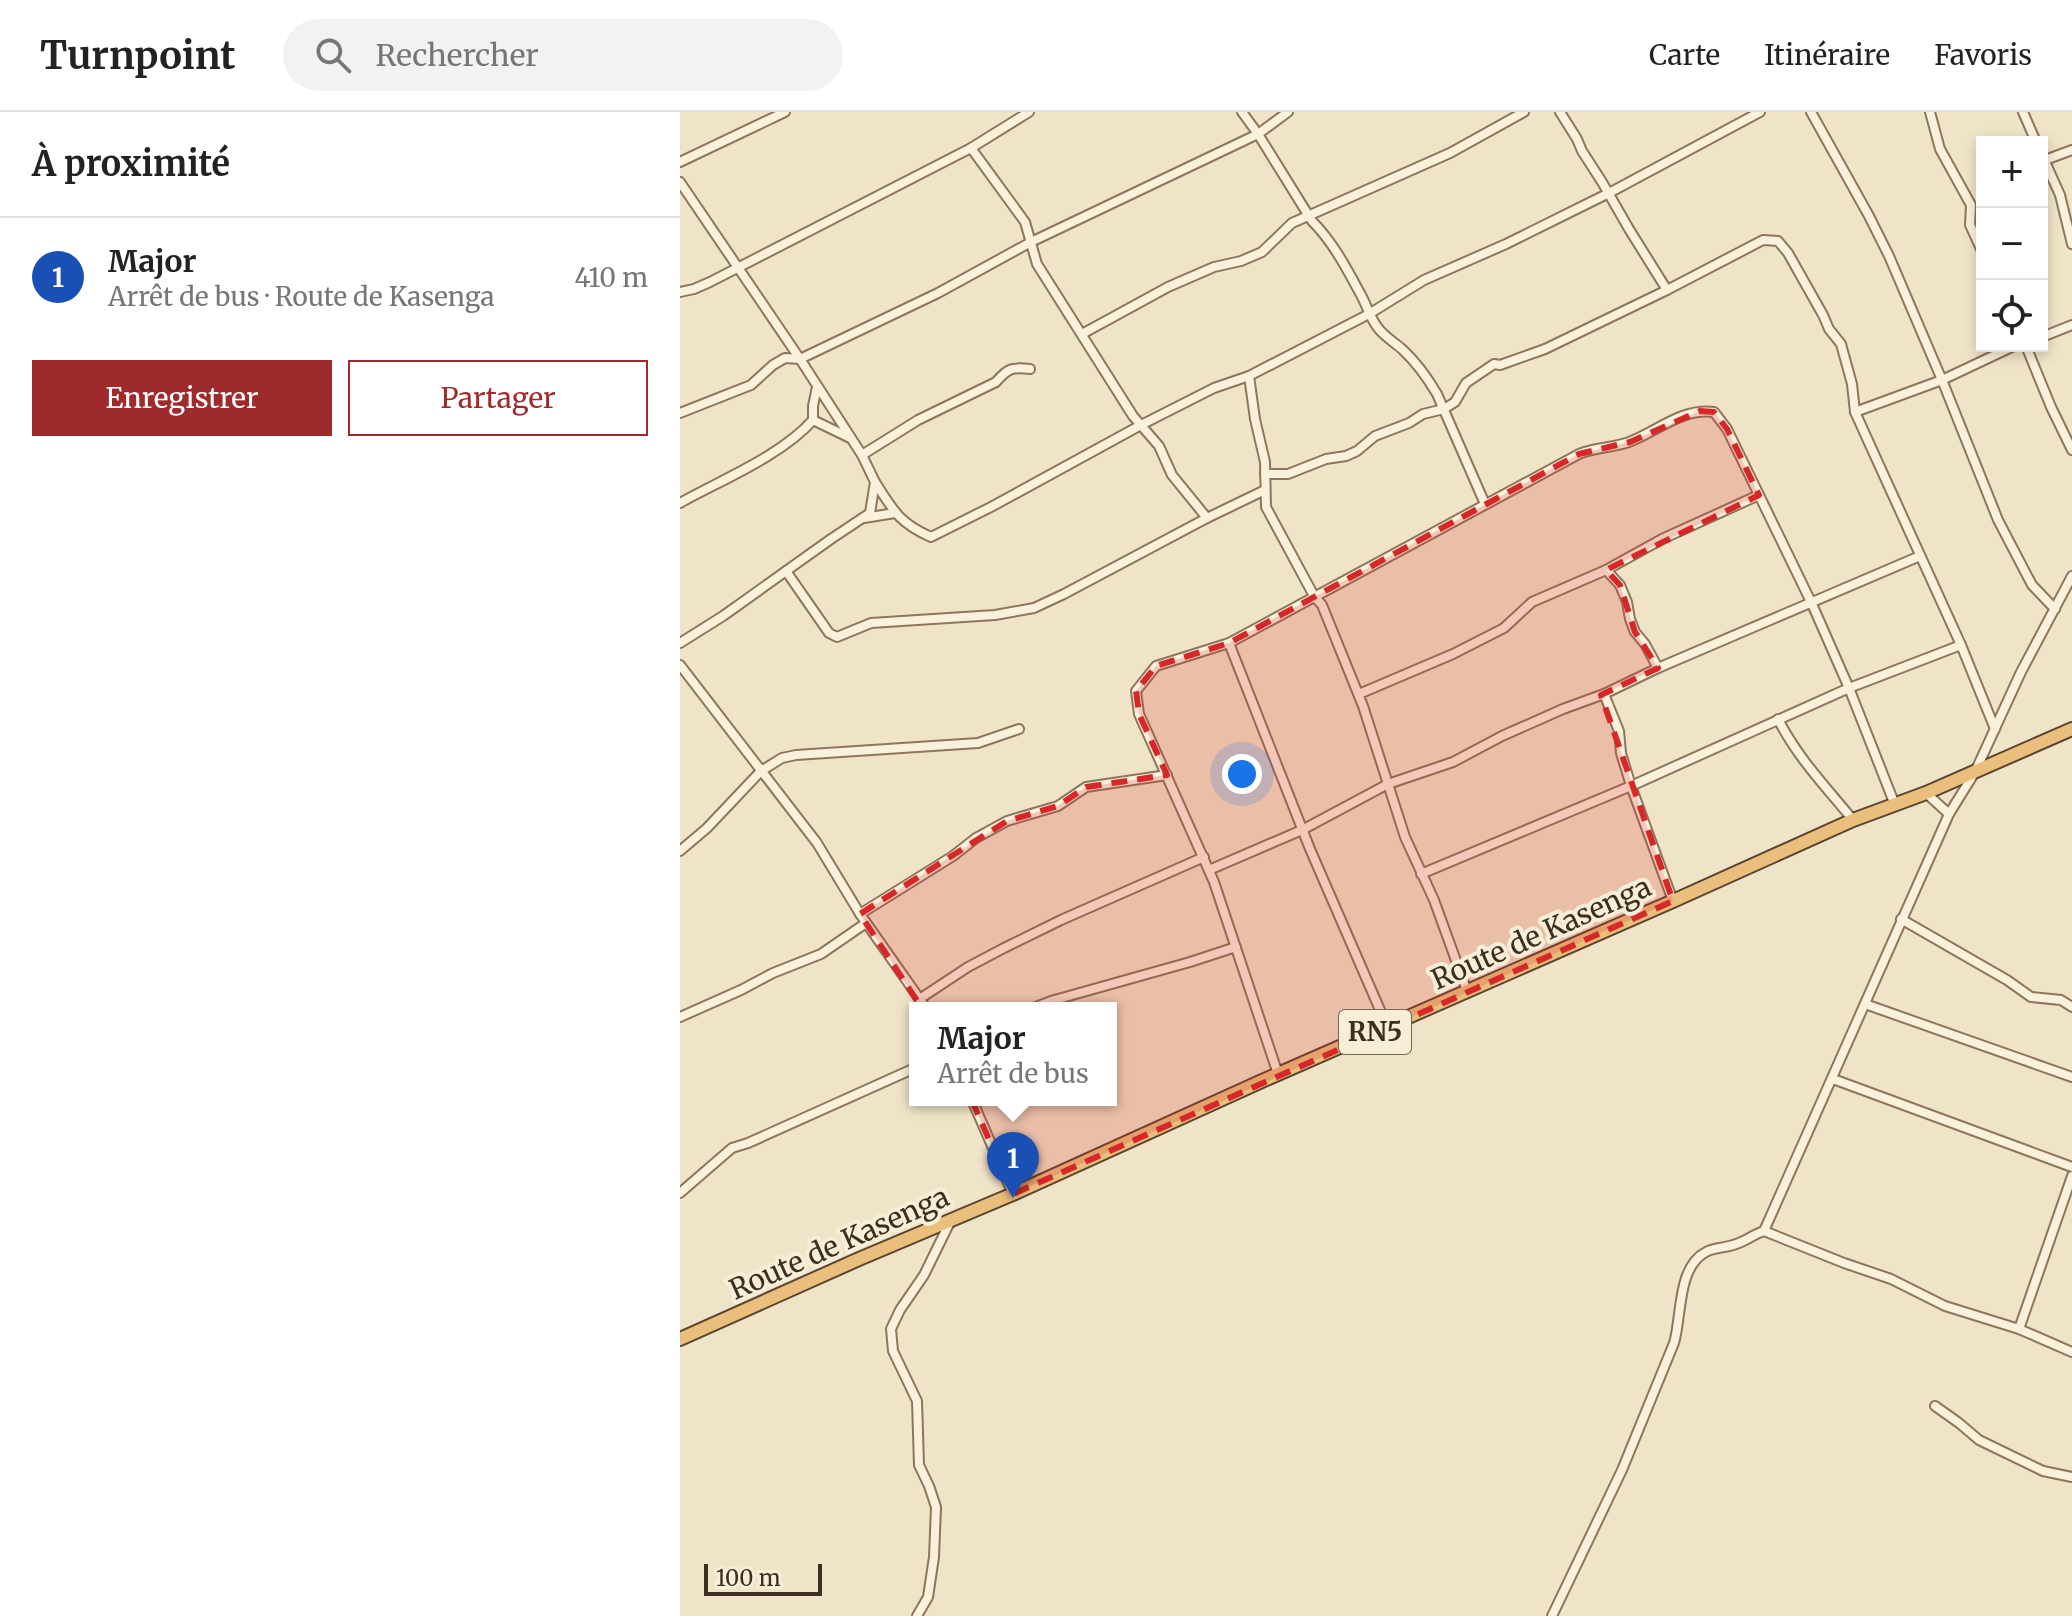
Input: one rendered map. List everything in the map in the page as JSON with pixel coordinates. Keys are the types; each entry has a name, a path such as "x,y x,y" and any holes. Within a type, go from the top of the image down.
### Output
{"highway":[{"name":"Route de Kasenga","path":"680,1339 1853,820 1926,793 2072,729"}],"street":[{"path":"680,162 785,112"},
{"path":"680,292 694,289 971,148 1029,112"},
{"path":"1242,112 1312,221 1324,232 1346,267 1369,314 1384,335 1428,378 1485,504"},
{"path":"680,413 751,385 785,358 800,359 950,286 1031,242 1258,134 1288,112"},
{"path":"1082,334 1168,287 1214,267 1262,252 1292,223 1450,153 1524,112"},
{"path":"1560,112 1667,290"},
{"path":"680,182 852,439 895,513 911,529 931,537 1141,425 1214,388 1249,376 1369,314 1424,280 1609,193 1760,112"},
{"path":"1811,112 1889,256 1998,520 2032,585 2055,609"},
{"path":"1930,112 1940,149 1971,205 1970,225 1976,238"},
{"path":"2023,112 2033,136"},
{"path":"971,148 1025,222 1037,264 1133,416 1159,446 1172,475 1207,518"},
{"path":"2048,156 2072,150"},
{"path":"2048,168 2060,195 2072,244"},
{"path":"1265,474 1288,474 1326,459 1346,456 1375,436 1423,414 1444,409 1455,402 1466,383 1494,364 1500,365 1545,349 1763,240 1778,241 1788,253 1829,329 1841,344 1852,384 1855,412 1961,645 1995,729"},
{"path":"2048,335 2072,325"},
{"path":"1855,412 1942,380 2001,352"},
{"path":"2028,352 2072,450"},
{"path":"862,455 918,420 996,382 1014,367 1030,369"},
{"path":"1249,376 1264,455 1265,501 1269,514 1322,605 1359,694 1405,837 1434,900 1467,991"},
{"path":"680,503 773,452 803,431 813,420 817,387"},
{"path":"1278,1074 1209,870 1139,714 1136,691 1156,666 1229,643 1579,454 1594,448 1630,442 1658,426 1700,411 1714,412 1727,429 1812,604 1895,805"},
{"path":"813,420 852,439"},
{"path":"680,643 870,513 875,482"},
{"path":"786,571 829,633 837,637 871,623 995,615 1034,608 1265,490"},
{"path":"1359,694 1453,654 1504,628 1532,602 1606,570 1662,539 1759,495"},
{"path":"863,518 895,513"},
{"path":"1209,870 1302,830 1388,784 1453,762 1514,730 1920,556"},
{"path":"1606,570 1620,585 1635,632 1658,668"},
{"path":"1764,1231 1949,814 1975,772 2021,672 2072,576"},
{"path":"1229,643 1302,830 1387,1026"},
{"path":"1421,874 1631,786 1849,688 1961,645"},
{"path":"680,665 817,843 860,914 923,1002"},
{"path":"1604,694 1619,731 1621,753 1631,786 1673,901"},
{"path":"1778,719 1807,764 1853,820"},
{"path":"680,851 707,828 761,771 782,758 978,743 1019,729"},
{"path":"860,914 1007,821 1058,806 1086,787 1167,775"},
{"path":"1926,793 1949,814"},
{"path":"921,998 1004,948 1204,857"},
{"path":"1901,919 2031,997 2061,1000 2072,1007"},
{"path":"680,1017 821,954 866,923"},
{"path":"1048,1002 1236,947"},
{"path":"1865,1004 2072,1077"},
{"path":"680,1193 732,1148 909,1071"},
{"path":"1833,1079 2072,1167"},
{"path":"975,1106 1013,1194"},
{"path":"2019,1329 2072,1176"},
{"path":"917,1616 928,1597 935,1547 936,1507 919,1465 917,1401 897,1362 891,1336 894,1322 924,1275 951,1220"},
{"path":"1552,1616 1622,1470 1674,1343 1682,1293 1692,1264 1709,1250 1733,1246 1748,1236 1764,1231 1891,1279 1945,1306 2019,1329 2072,1352"},
{"path":"1935,1406 1979,1440 2043,1471 2072,1477"}],"highlighted area":[{"path":"1700,411 1714,412 1727,429 1759,495 1606,570 1620,585 1635,632 1658,668 1601,695 1673,901 1013,1194 950,1051 860,914 1007,821 1058,806 1086,787 1167,775 1139,714 1136,691 1156,666 1229,643 1579,454 1630,442"}],"place":[{"name":"Major","path":"1013,1198"}]}
